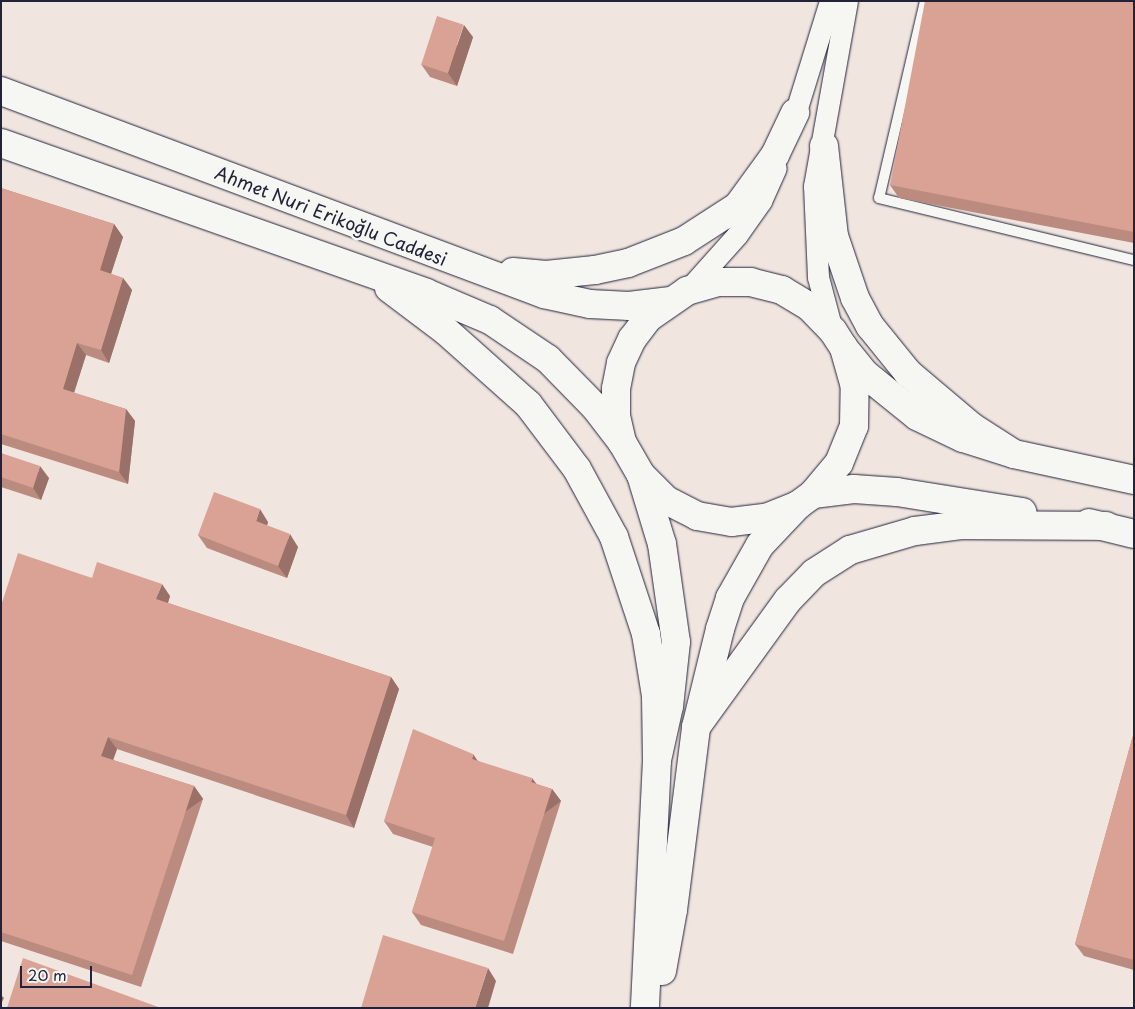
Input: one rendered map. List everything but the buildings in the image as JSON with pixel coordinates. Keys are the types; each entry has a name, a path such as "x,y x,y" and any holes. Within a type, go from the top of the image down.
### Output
{"main road":[{"name":"Ahmet Nuri Erikoğlu Caddesi","path":"1,92 544,294 590,304 629,306 678,296 718,282 751,282 782,290 803,303 838,340"},
{"path":"470,268 546,275 571,274 628,263 684,242 744,199 775,155 795,113"},
{"path":"1,143 368,272 490,320 520,337 548,359 584,395 622,442 641,476 662,544 676,642 670,706 657,760"},
{"path":"824,146 834,236 855,298 870,326 914,379 972,427 1014,454"},
{"path":"368,272 446,331 528,404 577,469 614,537 646,634 658,715 646,1008"},
{"path":"622,442 616,416 616,389 621,363 632,339 648,318 678,296"},
{"path":"838,340 865,374 917,416 963,438 1014,454 1134,480"},
{"path":"655,1008 673,910 696,727 730,598 760,545 839,464 854,426 855,387 838,340"},
{"path":"641,476 666,500 697,516 740,521 766,518 805,500 854,489 897,492 1106,526 1134,534"},
{"path":"696,727 788,600 814,573 850,550 916,531 961,525 1106,526"}],"street":[{"path":"678,296 713,264 760,201 783,152 830,1"},
{"path":"838,340 822,302 813,206 814,186 824,146 847,1"}],"lane":[{"path":"925,1 879,198 1134,260"}]}
